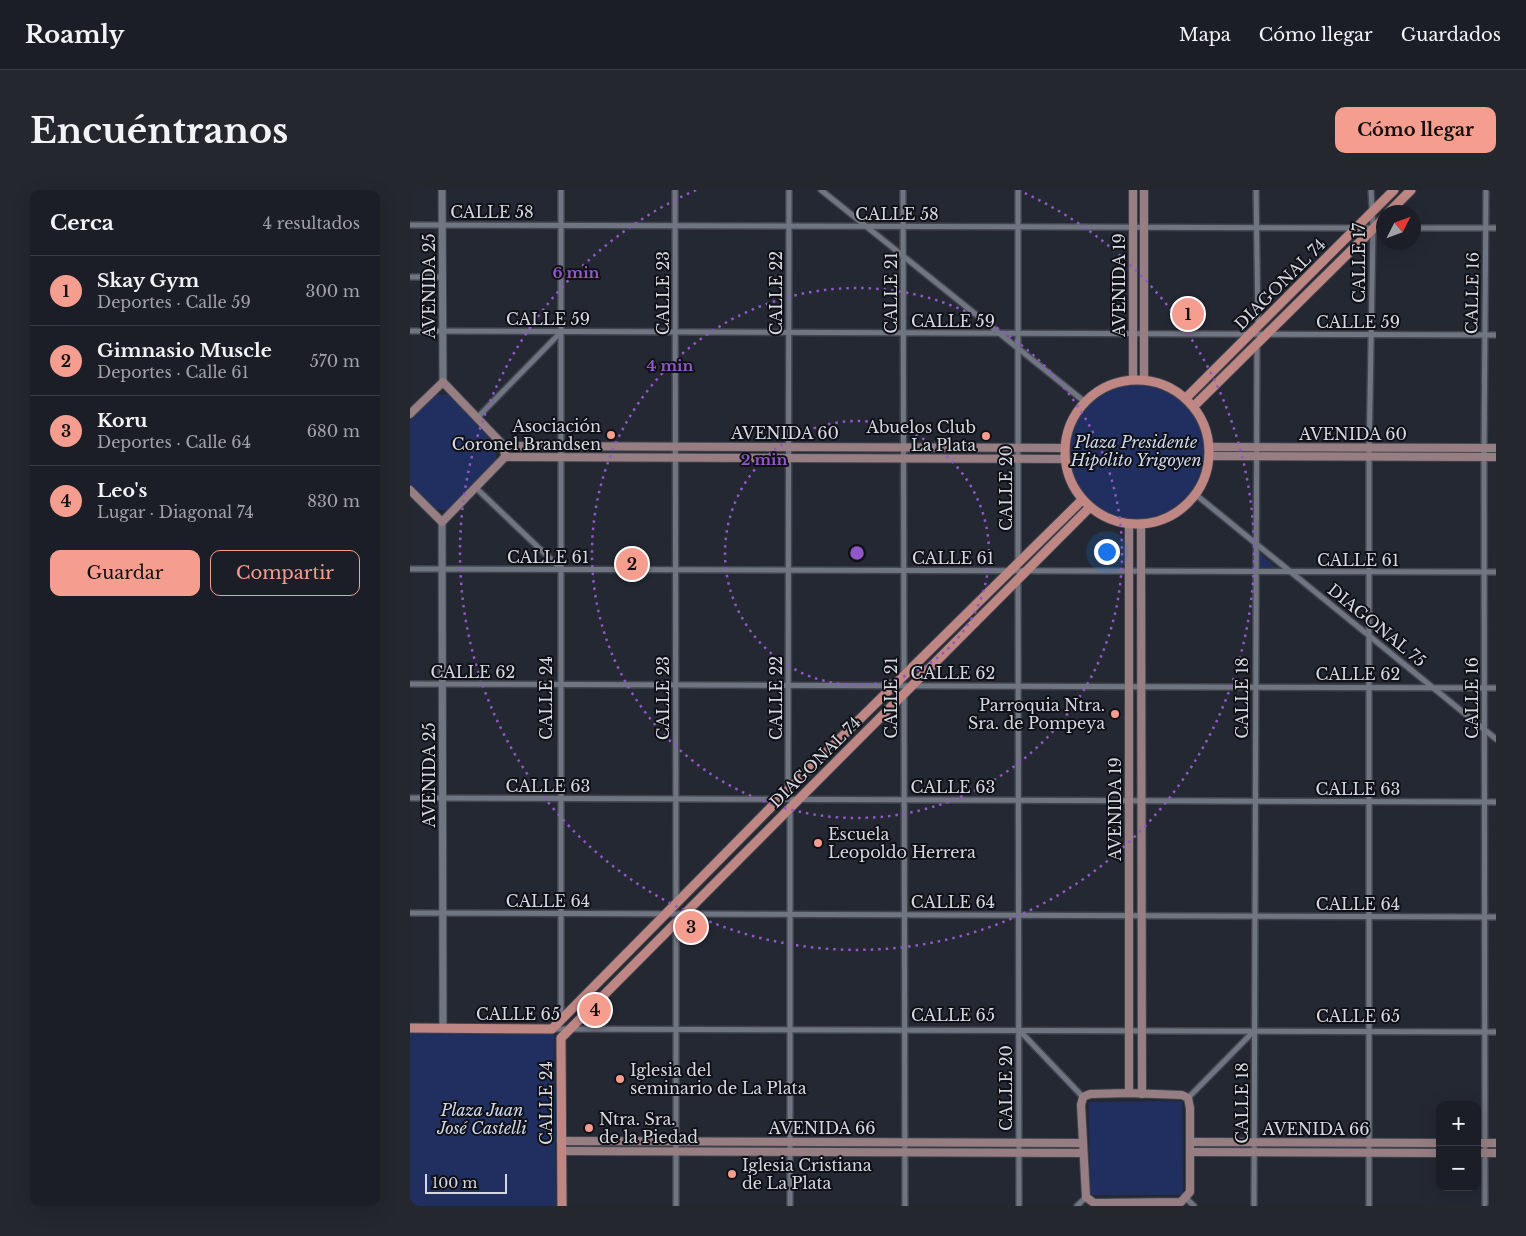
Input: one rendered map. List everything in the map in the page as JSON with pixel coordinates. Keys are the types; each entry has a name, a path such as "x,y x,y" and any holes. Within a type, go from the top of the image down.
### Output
{"main road":[{"name":"AVENIDA 19","path":"1133,190 1133,380"},
{"name":"AVENIDA 19","path":"1144,190 1144,379"},
{"name":"DIAGONAL 74","path":"1194,406 1394,190"},
{"path":"1396,205 1411,190"},
{"name":"DIAGONAL 74","path":"1186,398 1258,335 1376,225"},
{"path":"1144,379 1186,398 1194,406 1211,452 1209,469 1196,494 1182,508 1164,518 1141,525 1129,525 1112,521 1082,500 1070,480 1065,458 1065,448 1071,423 1085,402 1106,388 1133,380 1144,379"},
{"path":"410,414 443,382 504,446 505,457 442,522 410,490"},
{"name":"AVENIDA 60","path":"504,446 1065,448"},
{"name":"AVENIDA 60","path":"1211,452 1255,447 1496,448"},
{"name":"AVENIDA 60","path":"1211,452 1255,456 1496,457"},
{"name":"AVENIDA 60","path":"505,457 1065,458"},
{"name":"DIAGONAL 74","path":"561,1029 1018,571 1082,500"},
{"name":"DIAGONAL 74","path":"1018,571 1090,507"},
{"name":"AVENIDA 19","path":"1129,525 1129,1094"},
{"name":"AVENIDA 19","path":"1141,525 1142,1094"},
{"name":"DIAGONAL 74","path":"789,799 904,685"},
{"name":"DIAGONAL 74","path":"561,1029 666,914 678,913"},
{"name":"CALLE 65","path":"410,1028 561,1029"},
{"name":"CALLE 24","path":"561,1029 562,1206"},
{"path":"1090,1094 1129,1094 1182,1094 1188,1098 1191,1152 1190,1192 1187,1199 1181,1202 1128,1205 1094,1203 1086,1196 1082,1153 1081,1105 1083,1097 1090,1094"},
{"name":"AVENIDA 66","path":"562,1141 1082,1143"},
{"name":"AVENIDA 66","path":"1191,1142 1436,1143"},
{"path":"1481,1143 1496,1143"},
{"name":"AVENIDA 66","path":"562,1152 1082,1153"},
{"name":"AVENIDA 66","path":"1191,1152 1436,1153"},
{"path":"1481,1153 1496,1153"}],"street":[{"name":"AVENIDA 25","path":"442,190 443,382"},
{"name":"CALLE 24","path":"560,190 561,1029"},
{"name":"CALLE 23","path":"675,190 676,799 678,913 676,1206"},
{"name":"CALLE 22","path":"789,190 790,1206"},
{"path":"820,190 1085,402"},
{"name":"CALLE 21","path":"903,190 905,1206"},
{"name":"CALLE 20","path":"1018,190 1019,1206"},
{"name":"CALLE 18","path":"1254,1206 1255,447 1258,335 1256,190"},
{"name":"CALLE 17","path":"1370,1206 1369,456 1373,228 1371,190"},
{"name":"CALLE 16","path":"1481,1143 1484,1032 1484,335 1486,190"},
{"name":"CALLE 58","path":"410,225 1373,228"},
{"path":"1421,228 1496,228"},
{"path":"410,277 443,277"},
{"name":"CALLE 59","path":"410,331 1496,335"},
{"path":"477,418 561,332"},
{"path":"475,488 561,569"},
{"name":"DIAGONAL 75","path":"1196,494 1496,739"},
{"name":"AVENIDA 25","path":"442,522 443,1028"},
{"name":"CALLE 61","path":"410,569 1496,572"},
{"name":"CALLE 62","path":"410,684 1496,688"},
{"name":"CALLE 63","path":"410,798 1496,802"},
{"name":"CALLE 64","path":"410,913 666,914"},
{"name":"CALLE 64","path":"678,913 1496,917"},
{"name":"CALLE 65","path":"561,1029 1496,1032"},
{"path":"1019,1030 1083,1097"},
{"path":"1188,1098 1254,1031"},
{"name":"CALLE 16","path":"1481,1153 1484,1206"},
{"path":"1077,1206 1086,1196"},
{"path":"1187,1199 1194,1206"}],"green space":[{"name":"Plaza Presidente Hipólito Yrigoyen","path":"1136,383 1162,388 1174,394 1184,403 1193,413 1199,425 1204,451 1199,477 1193,489 1184,499 1174,508 1162,514 1136,519 1110,514 1098,508 1088,499 1079,489 1073,477 1068,451 1073,425 1079,413 1088,403 1098,394 1110,388"},
{"path":"450,394 496,442 496,460 448,511 435,509 410,485 410,420 433,395"},
{"path":"1260,553 1275,567 1260,567"},
{"name":"Plaza Juan José Castelli","path":"410,1032 554,1033 556,1206 410,1206"},
{"path":"1182,1101 1183,1195 1090,1195 1089,1102"},
{"path":"1200,1145 1436,1146 1436,1151 1200,1151 1197,1148"}],"place":[{"name":"Skay Gym","path":"1188,314"},
{"name":"Asociación Coronel Brandsen","path":"611,435"},
{"name":"Abuelos Club La Plata","path":"986,436"},
{"name":"Gimnasio Muscle","path":"632,564"},
{"name":"Parroquia Ntra. Sra. de Pompeya","path":"1115,714"},
{"name":"Escuela Leopoldo Herrera","path":"818,843"},
{"name":"Koru","path":"691,927"},
{"name":"Leo's","path":"595,1010"},
{"name":"Iglesia del seminario de La Plata","path":"620,1079"},
{"name":"Ntra. Sra. de la Piedad","path":"589,1128"},
{"name":"Iglesia Cristiana de La Plata","path":"732,1174"}]}
